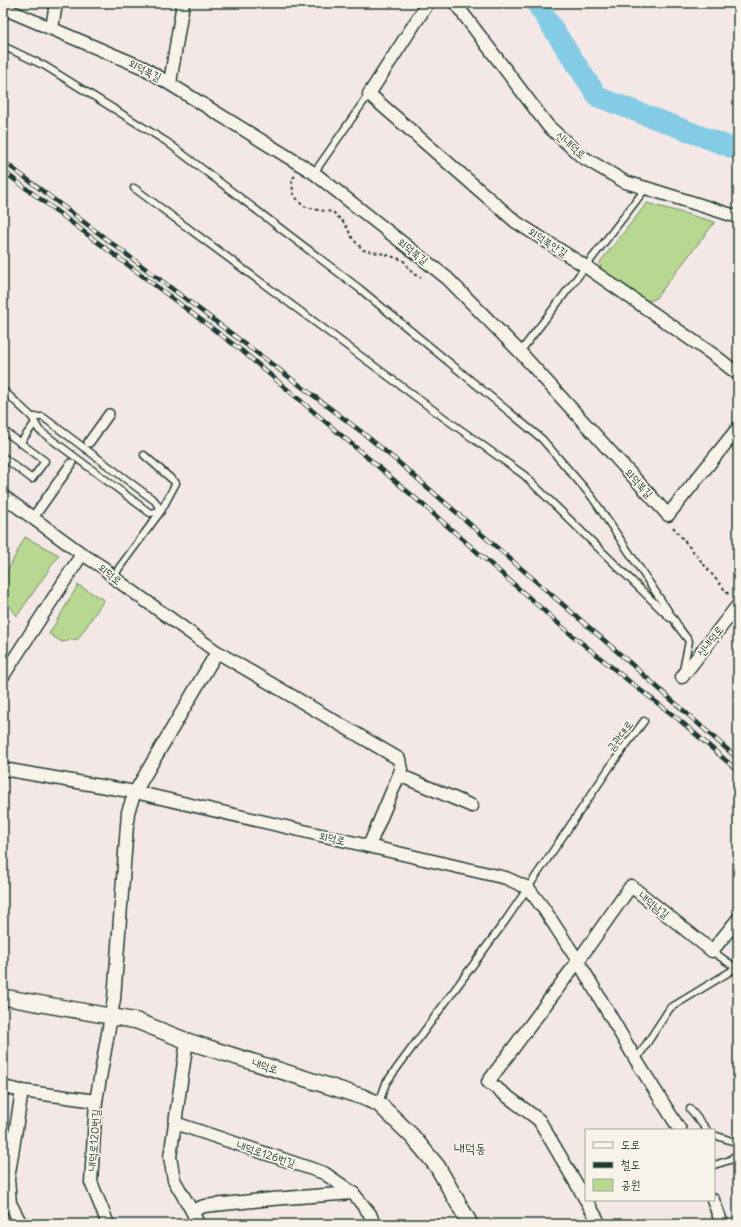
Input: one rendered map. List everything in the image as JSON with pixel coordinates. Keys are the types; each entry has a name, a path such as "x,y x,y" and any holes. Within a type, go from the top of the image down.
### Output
{"street":[{"path":"52,28 56,3"},
{"path":"170,83 183,3"},
{"path":"369,94 428,3"},
{"name":"신내덕로","path":"455,3 548,126 581,156 625,182 738,217"},
{"name":"외덕북길","path":"3,8 144,68 314,172 447,278 520,352 668,515 738,428"},
{"name":"외덕북안길","path":"369,94 516,222 586,266 738,374"},
{"path":"89,442 110,414"},
{"path":"37,512 71,464"},
{"name":"외덕로","path":"3,496 218,652 399,759 401,770 399,775"},
{"path":"3,676 82,554"},
{"name":"신내덕로","path":"682,676 738,605"},
{"path":"111,1016 114,999 128,812 136,792 218,652"},
{"name":"외덕로","path":"3,769 136,792 506,878 528,888"},
{"path":"369,846 399,775 472,806"},
{"name":"내덕남길","path":"578,961 631,886 712,951"},
{"path":"528,888 544,909 578,961 636,1060 679,1129"},
{"path":"712,951 738,919"},
{"path":"578,961 488,1082 539,1120 585,1198"},
{"name":"내덕로","path":"3,997 137,1021 187,1041 363,1096 379,1104 412,1136 437,1166 470,1224"},
{"name":"내덕로120번길","path":"108,1224 91,1182 96,1101 111,1016"},
{"path":"187,1041 170,1157 174,1180 198,1224"},
{"name":"내덕로120번길","path":"3,1087 96,1101"},
{"path":"21,1224 10,1203 8,1179 22,1091"},
{"name":"내덕로126번길","path":"175,1123 324,1172 353,1193 370,1214 374,1224"},
{"path":"192,1211 204,1206 353,1193"},
{"path":"587,1201 600,1224"},
{"path":"713,1201 722,1224"}],"lane":[{"path":"3,46 45,66 167,142 360,289 542,439 592,497 689,641 682,676"},
{"path":"314,172 369,94"},
{"path":"134,188 524,475 679,627"},
{"path":"520,352 646,188"},
{"path":"3,390 34,420 39,430 150,512 161,511"},
{"path":"20,443 34,420 43,417 155,501 161,511"},
{"path":"3,430 45,461 32,479 3,457"},
{"path":"114,578 119,568 161,511 176,483 144,455"},
{"name":"금관대로","path":"379,1104 386,1083 506,920 612,764 644,721"},
{"name":"내덕남길","path":"636,1060 670,1008 736,968 712,951"},
{"path":"690,1109 706,1129"},
{"path":"715,1135 738,1143"},
{"path":"715,1165 730,1160 738,1153"}],"path":[{"path":"298,174 292,179 292,194 303,206 333,212 345,224 353,239 363,250 404,260 413,274 421,277"},
{"path":"673,527 730,595"}],"green space":[{"path":"647,203 715,222 655,299 645,302 601,271 600,262"},
{"path":"25,537 59,555 17,616 5,599 3,579"},
{"path":"78,585 104,600 78,639 62,642 49,634"}],"waterway":[{"path":"536,3 598,97 738,150"}],"railway":[{"path":"3,161 363,433 620,654 738,759"},
{"path":"3,171 241,350 428,509 567,631 677,718 738,771"}],"district":[{"name":"내덕동","path":"470,1148"}]}
